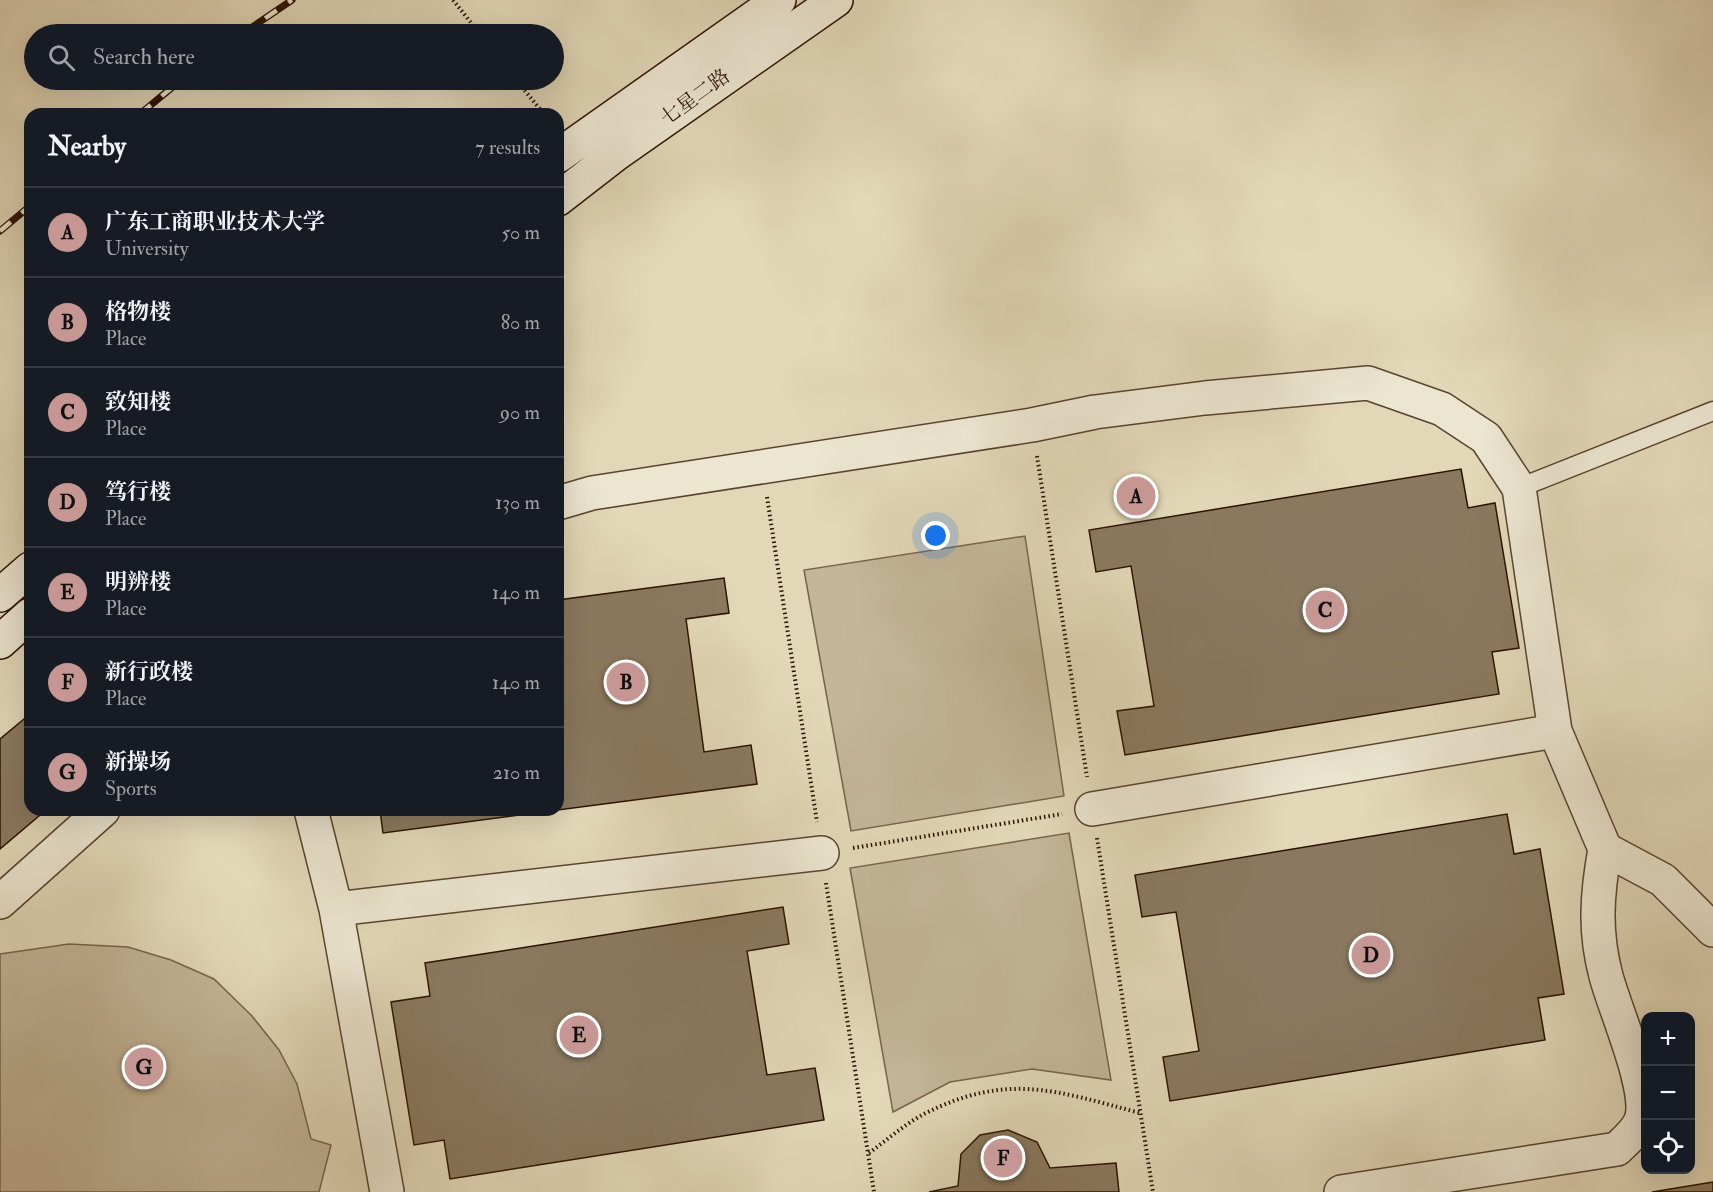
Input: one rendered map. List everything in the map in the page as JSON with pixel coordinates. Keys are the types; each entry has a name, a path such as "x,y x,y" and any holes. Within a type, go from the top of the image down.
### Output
{"street":[{"name":"七星二路","path":"564,152 779,0"},
{"name":"七星二路","path":"564,194 634,141 836,0"},
{"path":"564,501 592,493 1032,425 1095,412 1205,398 1368,383 1442,409 1486,438 1519,488 1555,730 1605,849 1596,921 1605,973 1639,1083 1642,1118 1632,1136 1617,1149 1341,1192"},
{"path":"0,595 24,574"},
{"path":"0,642 24,620"},
{"path":"1092,809 1555,730"},
{"path":"0,902 96,816"},
{"path":"313,816 336,909 387,1192"},
{"path":"1605,849 1663,880 1713,930"},
{"path":"336,909 822,853"}],"lane":[{"path":"1519,488 1713,411"}],"path":[{"path":"453,0 472,24"},
{"path":"524,90 539,108"},
{"path":"822,853 1092,809"},
{"path":"869,1153 924,1114 972,1093 1015,1088 1061,1092 1140,1113"}],"shaded area":[{"path":"1025,536 1064,796 851,831 804,570"},
{"path":"1069,833 1111,1080 1032,1069 950,1082 893,1112 850,868"},
{"path":"69,944 128,947 171,960 214,979 252,1016 279,1050 297,1084 311,1139 331,1145 319,1192 0,1192 0,954"}],"building":[{"path":"1461,469 1468,508 1495,503 1519,648 1492,652 1499,694 1125,755 1117,711 1154,706 1131,566 1096,572 1089,530"},
{"path":"724,578 729,613 686,619 704,752 751,745 757,784 564,809 564,599"},
{"path":"24,719 24,816 39,816 0,849 0,739"},
{"path":"1507,814 1514,854 1540,849 1564,994 1538,998 1545,1040 1170,1101 1163,1057 1199,1051 1176,912 1142,917 1135,875"},
{"path":"381,816 512,816 383,833"},
{"path":"783,907 789,944 747,951 767,1075 815,1068 824,1120 450,1179 444,1140 414,1145 391,1002 430,996 425,963"},
{"path":"1008,1130 1037,1142 1050,1168 1116,1163 1119,1192 929,1192 958,1186 961,1154 980,1135"},
{"path":"1713,1182 1713,1192 1652,1192"}],"railway":[{"path":"257,24 292,0"},
{"path":"147,108 169,90"},
{"path":"0,231 24,211"}],"place":[{"name":"广东工商职业技术大学","path":"1136,496"},
{"name":"致知楼","path":"1325,610"},
{"name":"格物楼","path":"626,682"},
{"name":"笃行楼","path":"1371,955"},
{"name":"明辨楼","path":"579,1035"},
{"name":"新操场","path":"144,1067"},
{"name":"新行政楼","path":"1003,1158"}]}
